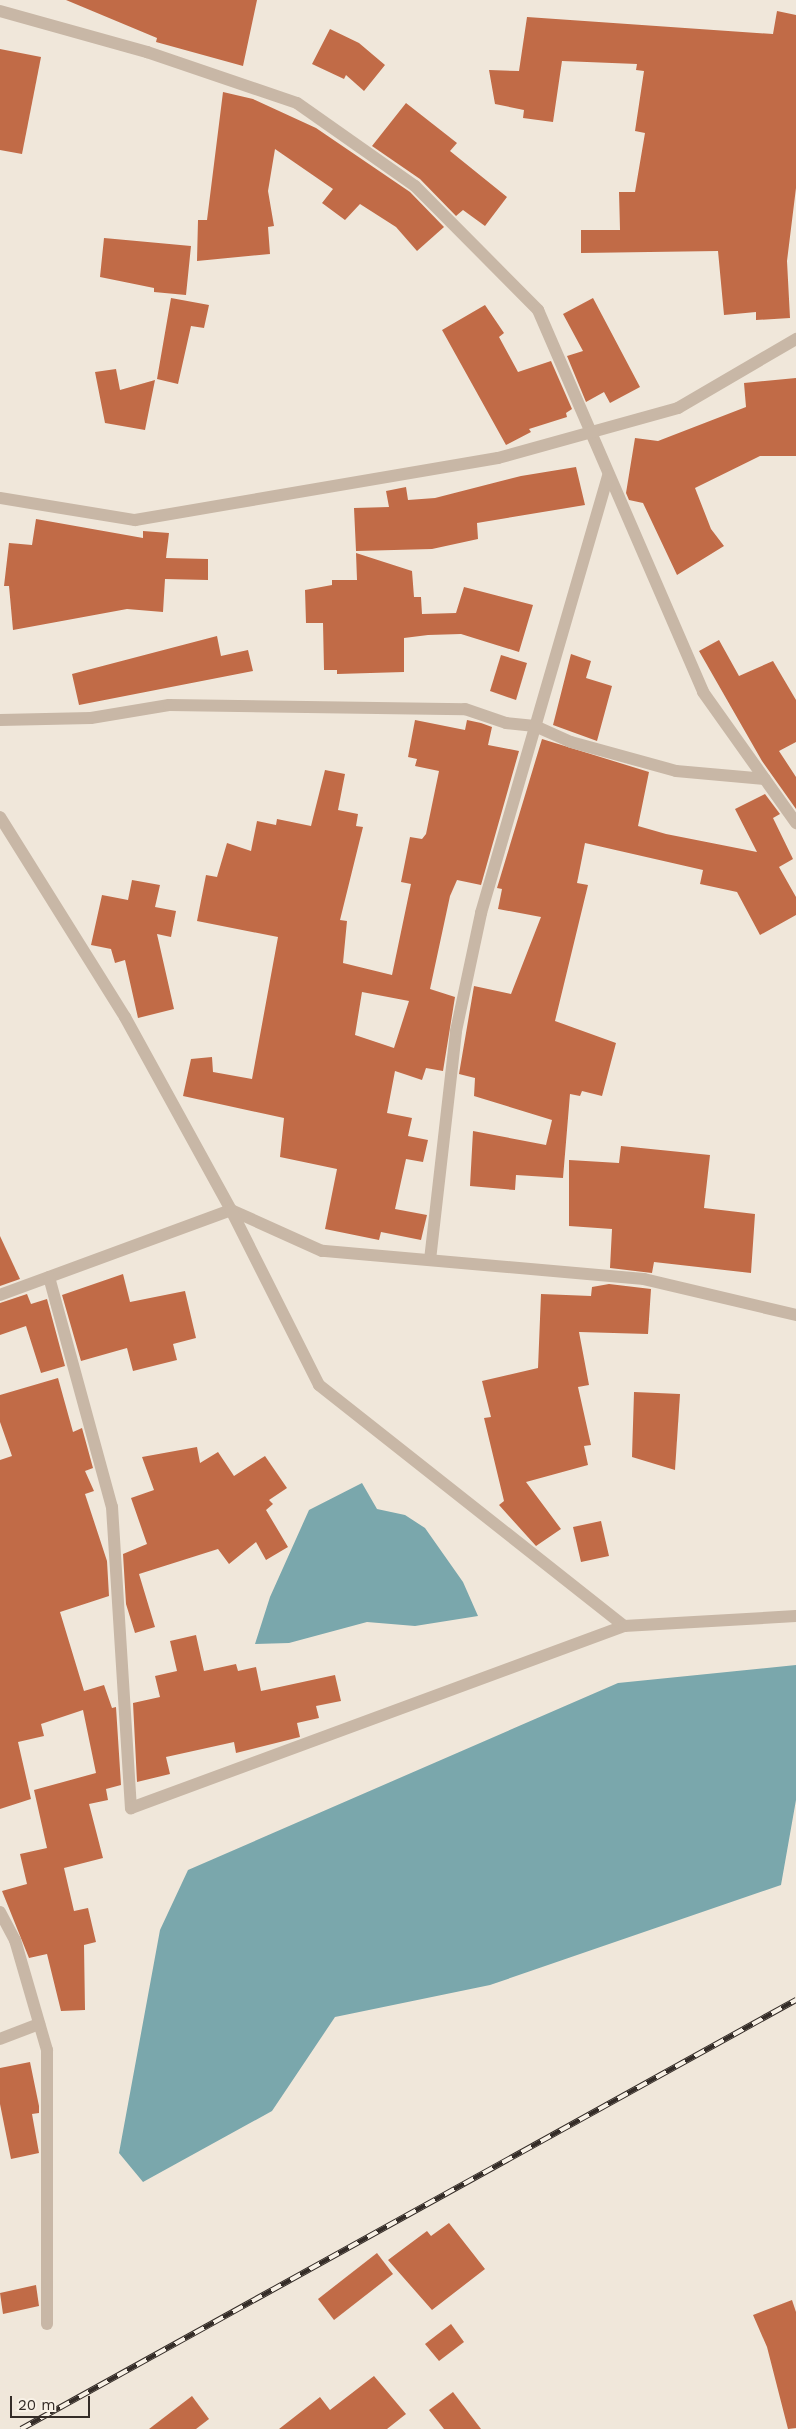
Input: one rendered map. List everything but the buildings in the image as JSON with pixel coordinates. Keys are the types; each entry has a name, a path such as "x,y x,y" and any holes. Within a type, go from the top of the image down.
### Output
{"street":[{"path":"0,11 147,52 296,103 415,186 538,310 592,431 608,475 703,692 796,823"},
{"path":"0,498 135,520 498,458 678,408 796,339"},
{"path":"430,1260 456,1031 481,913 608,475"},
{"path":"0,720 91,718 169,705 337,710 410,705 465,709 506,722 535,726 571,742 676,771 765,780"},
{"path":"0,817 125,1017 231,1210 319,1385 624,1626"},
{"path":"0,1295 231,1210 322,1251 644,1279 796,1315"},
{"path":"48,1277 112,1507 130,1808 624,1626 796,1616"},
{"path":"0,1912 15,1940 46,2050 47,2324"},
{"path":"0,2039 39,2024"}],"water":[{"path":"362,1483 377,1509 405,1515 425,1528 463,1582 478,1616 415,1626 367,1622 289,1643 255,1644 270,1597 309,1510"},
{"path":"796,1665 796,1800 781,1885 490,1985 335,2017 272,2111 143,2182 119,2153 160,1930 188,1870 618,1683"}],"railway":[{"path":"21,2429 796,2000"}]}
